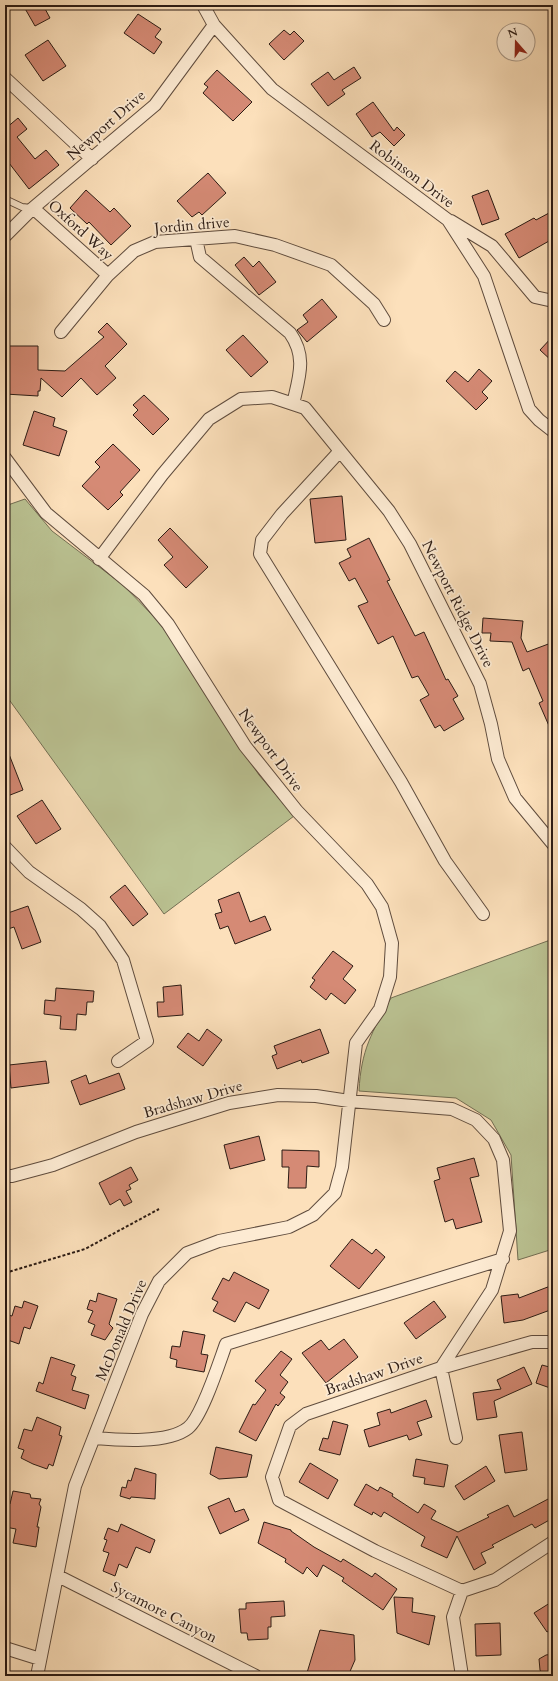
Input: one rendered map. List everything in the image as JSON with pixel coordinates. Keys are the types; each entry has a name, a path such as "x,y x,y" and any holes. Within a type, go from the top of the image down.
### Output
{"street":[{"name":"Robinson Drive","path":"203,5 214,25 272,89 448,220 484,276 529,409 539,420 553,431"},
{"name":"Newport Drive","path":"5,236 33,208 155,105 214,25"},
{"path":"5,78 92,158"},
{"name":"Oxford Way","path":"33,208 108,275"},
{"path":"448,220 492,246 535,297 553,301"},
{"name":"Jordin drive","path":"60,332 108,275 134,251 155,242 235,236 275,245 331,265 374,304 384,320"},
{"path":"196,239 200,257 290,333 298,344 301,369 293,404"},
{"name":"Newport Ridge Drive","path":"99,559 162,475 209,419 241,399 272,397 305,408 389,511 410,544 480,684 492,724 498,759 515,798 552,844"},
{"path":"340,451 282,514 262,540 260,554 401,782 445,861 483,914"},
{"name":"Newport Drive","path":"5,458 15,474 46,514 144,595 168,624 245,746 297,811 366,884 382,907 392,942 390,977 380,1009 356,1043 349,1101"},
{"path":"5,847 29,872 81,909 100,926 123,960 147,1041 118,1060"},
{"name":"Bradshaw Drive","path":"5,1176 12,1176 54,1165 136,1132 229,1103 278,1095 316,1096 349,1101 452,1109 476,1120 494,1139 503,1160 510,1232 503,1259 492,1290 441,1368 306,1414 290,1426 272,1477 279,1500 375,1550 462,1591"},
{"name":"McDonald Drive","path":"37,1676 76,1486 142,1314 159,1281 187,1253 219,1241 288,1227 313,1215 335,1193 342,1167 349,1101"},
{"path":"94,1438 130,1441 172,1436 188,1428 199,1412 226,1344 503,1259"},
{"path":"456,1438 441,1368 532,1342 553,1342"},
{"path":"462,1676 453,1617 462,1591 495,1580 553,1542"},
{"name":"Sycamore Canyon","path":"58,1576 256,1676"},
{"path":"5,1648 40,1659"}],"lane":[{"path":"5,199 22,207 33,208"}],"path":[{"path":"5,1273 85,1249 159,1208"}],"green space":[{"path":"25,499 52,531 123,585 160,623 259,775 294,816 164,914 5,694 5,506"},
{"path":"553,939 553,1249 518,1260 511,1155 491,1120 456,1098 359,1091 360,1077 362,1064 369,1042 378,1021 391,998"}],"building":[{"path":"23,5 43,5 50,18 35,26"},
{"path":"138,14 161,29 155,37 162,42 154,54 124,33"},
{"path":"284,30 290,35 294,31 304,41 284,60 269,44"},
{"path":"48,40 66,66 43,81 25,55"},
{"path":"354,67 361,78 342,90 345,94 328,106 311,84 328,72 334,80"},
{"path":"217,70 252,102 233,121 203,93 208,87 204,84"},
{"path":"373,102 394,131 397,127 405,135 394,146 380,132 372,137 356,114"},
{"path":"18,118 27,129 17,137 35,159 46,150 59,165 29,189 9,163 5,167 5,129"},
{"path":"208,173 226,193 202,215 199,212 192,217 177,201"},
{"path":"86,190 110,212 114,208 131,226 111,245 89,222 87,224 70,208"},
{"path":"488,190 499,219 482,225 472,196"},
{"path":"549,213 553,220 553,235 549,241 519,258 505,234 534,218 536,220"},
{"path":"244,257 253,267 259,261 276,282 259,295 235,265"},
{"path":"322,299 337,317 307,342 297,330 308,322 303,315"},
{"path":"107,323 127,344 105,366 116,378 97,395 81,378 62,397 41,378 38,396 5,394 5,346 38,346 38,370 65,371 104,337 98,332"},
{"path":"243,335 268,362 251,377 226,350"},
{"path":"553,336 553,362 540,350"},
{"path":"479,369 492,381 482,392 488,398 476,410 446,381 455,371 468,382"},
{"path":"144,395 169,419 153,435 133,415 138,410 133,405"},
{"path":"34,411 55,418 53,426 67,431 59,456 23,445"},
{"path":"113,444 140,470 120,492 123,495 108,510 82,486 100,467 95,462"},
{"path":"342,496 346,540 315,543 310,499"},
{"path":"170,528 208,567 186,588 164,565 173,557 158,540"},
{"path":"369,538 390,580 387,581 415,636 424,632 446,680 448,679 458,696 453,699 464,719 444,731 440,725 435,728 420,700 429,695 418,676 412,678 393,636 378,644 358,606 368,602 355,578 349,581 339,563 351,557 347,549"},
{"path":"483,618 523,621 521,638 527,652 551,643 553,649 553,735 539,703 543,701 529,668 523,671 512,642 490,641 491,633 482,633"},
{"path":"5,744 23,790 5,797"},
{"path":"42,800 61,829 36,844 17,816"},
{"path":"125,885 148,914 133,926 110,897"},
{"path":"239,892 250,922 265,916 271,930 235,944 228,926 220,929 215,914 222,912 218,900"},
{"path":"28,906 41,942 22,949 14,927 5,930 5,914"},
{"path":"333,951 353,966 343,979 356,990 345,1004 331,993 326,1000 310,987 315,980 312,978"},
{"path":"181,985 183,1015 158,1017 157,1002 164,1002 163,987"},
{"path":"56,988 94,991 93,1002 87,1002 86,1015 77,1014 76,1030 60,1029 61,1016 44,1014 45,1000 55,1001"},
{"path":"207,1029 222,1040 203,1066 177,1047 188,1033 199,1041"},
{"path":"320,1029 329,1053 302,1063 301,1060 277,1069 272,1056 277,1054 274,1046"},
{"path":"46,1061 49,1083 11,1088 9,1065"},
{"path":"119,1073 125,1089 80,1105 71,1081 86,1075 89,1084"},
{"path":"259,1136 265,1160 230,1169 224,1145"},
{"path":"282,1150 319,1151 319,1167 307,1166 306,1188 288,1188 289,1167 282,1167"},
{"path":"474,1158 479,1176 470,1178 482,1222 456,1229 453,1219 445,1222 434,1181 440,1179 437,1168"},
{"path":"131,1167 138,1180 129,1185 131,1189 126,1191 132,1202 124,1206 120,1199 110,1205 99,1183"},
{"path":"352,1239 372,1254 376,1249 385,1257 359,1289 330,1266"},
{"path":"234,1272 269,1290 259,1309 246,1302 235,1322 213,1311 218,1302 212,1299 223,1278 229,1281"},
{"path":"553,1285 553,1309 523,1320 504,1323 501,1296 518,1294 519,1298"},
{"path":"98,1293 117,1299 109,1324 113,1328 105,1340 91,1335 95,1325 88,1322 93,1311 87,1309 90,1300 96,1302"},
{"path":"24,1301 38,1306 30,1329 24,1327 19,1344 5,1339 5,1324 8,1315 12,1316 15,1306 22,1308"},
{"path":"434,1301 446,1317 416,1339 404,1323"},
{"path":"183,1331 205,1335 201,1354 208,1355 204,1372 176,1367 177,1360 170,1358 172,1346 180,1347"},
{"path":"344,1339 358,1357 326,1383 302,1353 321,1340 329,1350"},
{"path":"281,1351 292,1359 280,1375 288,1382 280,1393 285,1397 278,1406 276,1404 256,1441 239,1432 253,1404 255,1405 266,1390 255,1381"},
{"path":"51,1357 75,1365 71,1375 76,1377 72,1390 89,1395 85,1409 36,1391 39,1382 43,1384"},
{"path":"542,1365 553,1368 553,1389 536,1383"},
{"path":"524,1367 532,1384 494,1401 497,1417 477,1420 473,1393 501,1389 497,1380"},
{"path":"426,1400 432,1417 417,1422 422,1435 409,1440 407,1435 369,1447 364,1430 380,1425 377,1413 390,1409 391,1413"},
{"path":"37,1417 61,1427 59,1435 62,1436 53,1466 49,1464 47,1469 21,1458 24,1450 18,1448 24,1429 32,1431"},
{"path":"333,1421 348,1425 340,1455 319,1450 323,1438 328,1439"},
{"path":"522,1432 527,1470 505,1473 499,1435"},
{"path":"216,1447 252,1455 247,1477 219,1479 210,1474"},
{"path":"416,1459 448,1465 444,1487 424,1484 425,1478 413,1476"},
{"path":"310,1463 338,1480 328,1499 299,1482"},
{"path":"486,1466 495,1481 464,1500 455,1486"},
{"path":"135,1468 156,1474 155,1499 131,1497 130,1499 120,1496 122,1487 126,1488 128,1480 131,1481"},
{"path":"366,1484 378,1491 380,1487 393,1494 392,1496 418,1513 424,1504 436,1511 431,1519 458,1532 489,1517 487,1515 508,1505 514,1517 550,1498 553,1504 553,1518 535,1528 532,1524 492,1545 494,1547 481,1553 486,1563 474,1570 457,1536 447,1558 421,1546 425,1537 384,1512 381,1517 373,1512 372,1515 354,1505"},
{"path":"13,1491 30,1494 31,1498 41,1499 39,1504 41,1507 37,1527 39,1527 36,1547 13,1543 16,1529 5,1527 5,1503 10,1504"},
{"path":"229,1498 235,1512 244,1509 249,1520 220,1534 208,1507"},
{"path":"264,1522 291,1530 314,1547 341,1562 343,1559 372,1577 375,1573 397,1589 383,1610 342,1581 344,1578 323,1565 317,1577 307,1567 303,1574 285,1562 286,1559 258,1543"},
{"path":"121,1524 155,1540 150,1553 136,1547 127,1568 119,1564 115,1576 103,1571 109,1553 103,1551 107,1540 104,1539 108,1528 118,1532"},
{"path":"394,1597 413,1598 412,1612 435,1616 429,1645 397,1633"},
{"path":"284,1601 285,1616 271,1617 271,1627 268,1627 268,1639 248,1640 247,1633 241,1633 239,1609 246,1609 246,1603"},
{"path":"553,1601 553,1629 547,1632 534,1613"},
{"path":"500,1623 501,1655 476,1656 475,1624"},
{"path":"320,1630 354,1635 355,1660 348,1676 306,1676"},
{"path":"553,1654 553,1676 543,1676 540,1670 539,1659 546,1655"}]}
